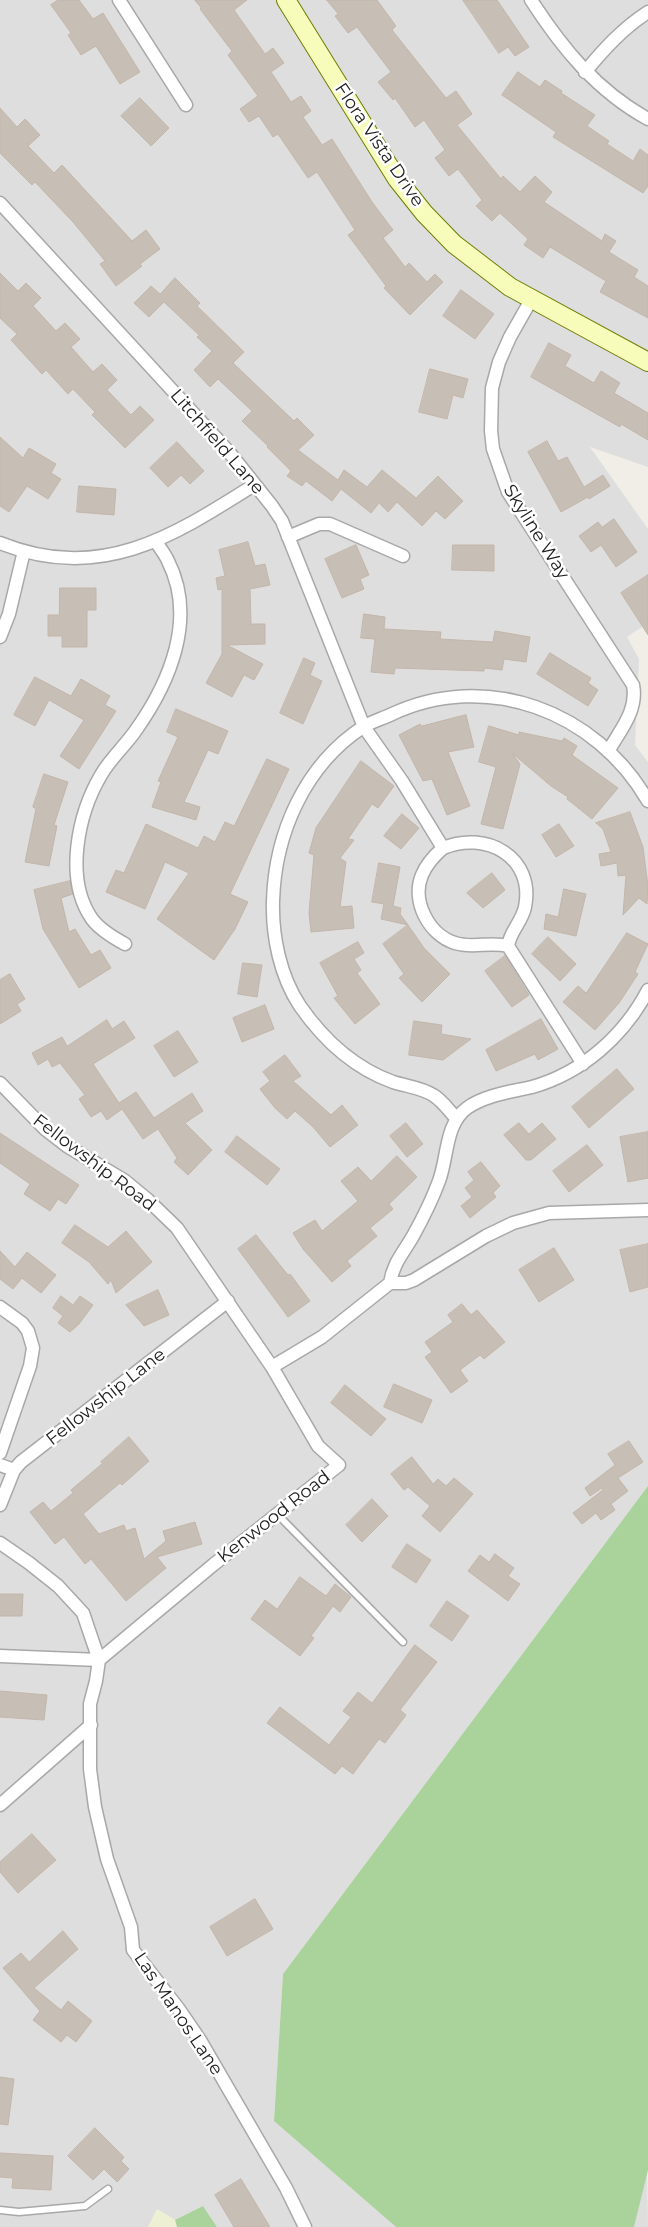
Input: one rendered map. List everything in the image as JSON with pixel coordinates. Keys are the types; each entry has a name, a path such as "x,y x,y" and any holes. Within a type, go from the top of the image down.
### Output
{"street":[{"path":"119,0 186,105"},
{"name":"Flora Vista Drive","path":"286,0 397,180 424,213 476,262 531,300 648,362"},
{"path":"531,0 553,34 585,72 608,93 648,119"},
{"path":"585,72 602,50 626,28 648,12"},
{"name":"Litchfield Lane","path":"0,203 229,452 272,506 288,537 364,727 402,781 443,848"},
{"name":"Skyline Way","path":"531,300 510,337 499,362 492,388 490,423 493,449 508,492 633,685 634,704 631,713 609,750"},
{"path":"0,543 24,551 60,557 90,557 115,554 156,542 180,531 254,485"},
{"path":"288,537 319,524 330,524 403,556"},
{"path":"126,944 107,933 92,919 81,894 76,851 81,820 90,795 102,773 136,731 153,705 167,678 178,641 181,622 179,600 168,561 156,542"},
{"path":"0,637 9,614 24,551"},
{"path":"457,1119 436,1096 392,1082 366,1069 328,1040 298,1003 281,964 273,912 278,852 287,824 300,796 332,754 364,727 402,709 429,701 460,697 492,697 533,706 562,718 589,734 609,750 637,782 648,801"},
{"path":"508,946 496,943 470,946 454,943 439,935 428,922 421,907 420,882 422,874 443,848 467,841 484,842 500,849 518,866 525,882 525,907 509,938 508,946 583,1064"},
{"path":"272,1367 322,1336 390,1282 395,1264 413,1237 437,1186 452,1126 457,1119 469,1107 475,1104 544,1083 562,1076 583,1064 604,1047 623,1027 648,990"},
{"name":"Fellowship Road","path":"0,1083 44,1129 67,1146 125,1181 177,1228 272,1367"},
{"path":"390,1282 406,1283 414,1280 486,1236 513,1223 549,1213 648,1210"},
{"name":"Fellowship Lane","path":"0,1505 14,1470 21,1462 228,1301"},
{"path":"0,1307 22,1323 28,1330 33,1348 30,1366 0,1452"},
{"name":"Kenwood Road","path":"99,1660 339,1465 318,1446 272,1367"},
{"path":"0,1465 14,1470"},
{"path":"0,1543 29,1562 58,1586 83,1613 99,1660 0,1656"},
{"name":"Las Manos Lane","path":"99,1660 90,1704 90,1770 95,1807 107,1859 131,1927 133,1950 200,2040 286,2188 305,2227"},
{"path":"0,1805 90,1725"}],"lane":[{"path":"277,1514 403,1642"},
{"path":"0,2210 28,2211 85,2206 108,2189"}],"shaded area":[{"path":"0,0 648,0 648,467 590,447 648,529 648,623 627,637 639,659 635,745 648,762 648,1486 283,1974 274,2121 396,2227 217,2227 203,2206 175,2220 157,2209 148,2227 0,2227"},
{"path":"647,2170 648,2227 634,2227"}],"green space":[{"path":"648,1486 648,2170 634,2227 396,2227 274,2121 283,1974"},
{"path":"203,2206 217,2227 177,2227 175,2220"},
{"path":"157,2209 175,2220 177,2227 148,2227"}],"building":[{"path":"58,0 79,0 93,19 103,13 140,72 120,84 96,46 81,55 68,35 71,33 51,5"},
{"path":"195,0 247,0 234,10 265,54 273,48 284,63 271,72 291,102 301,96 311,111 303,117 322,145 332,139 372,202 393,230 383,238 405,267 409,263 427,282 435,274 443,282 410,315 384,288 386,286 348,235 355,230 317,172 308,178 278,134 273,137 259,116 249,122 240,109 258,96 228,55 232,51"},
{"path":"327,0 377,0 396,26 392,30 446,98 456,91 472,114 457,125 501,179 503,176 520,192 535,176 552,192 544,202 602,241 605,234 616,241 609,252 638,270 634,277 648,286 648,318 600,292 606,281 550,247 543,258 524,245 528,239 500,213 492,221 476,206 482,200 458,169 449,176 435,158 445,150 424,120 415,127 395,98 393,100 378,82 391,72 357,27 348,33 335,16 338,14"},
{"path":"463,0 497,0 529,47 515,56 508,47 499,53"},
{"path":"518,72 540,87 545,80 595,115 587,126 609,141 607,144 633,161 640,149 648,155 648,186 643,193 553,137 556,132 502,95"},
{"path":"140,98 169,128 151,146 121,116"},
{"path":"0,108 17,127 25,119 40,135 28,146 54,173 62,165 132,241 146,230 160,249 116,286 100,264 105,261 73,222 35,182 32,185 0,153"},
{"path":"0,273 18,291 26,283 41,298 33,306 56,331 65,323 80,339 71,347 93,372 102,364 117,380 107,390 131,415 140,406 154,420 125,448 92,415 95,412 73,389 68,394 46,370 42,374 11,340 17,334 0,318"},
{"path":"175,278 200,303 197,306 244,352 233,363 294,421 297,418 314,435 298,450 338,480 344,470 367,487 382,470 416,498 438,476 463,501 445,519 436,511 422,526 397,502 388,512 379,503 371,513 341,489 332,501 306,481 302,486 287,476 291,471 242,421 252,411 218,379 210,387 194,370 212,351 197,337 199,335 164,302 149,317 134,303 151,286 160,294"},
{"path":"461,290 494,314 475,339 443,316"},
{"path":"549,343 571,355 565,366 594,383 601,371 620,383 614,393 648,413 648,440 621,424 620,427 531,377"},
{"path":"430,369 468,379 463,398 453,395 447,419 419,412"},
{"path":"0,437 23,458 29,448 56,464 51,473 61,479 48,499 27,486 9,512 0,506"},
{"path":"547,441 558,461 567,457 584,487 603,475 610,486 589,499 588,497 561,512 528,452"},
{"path":"177,442 204,471 190,484 181,475 168,487 150,468"},
{"path":"79,486 116,489 114,515 77,512"},
{"path":"614,519 637,552 616,567 601,545 591,552 579,536 598,522 602,527"},
{"path":"248,542 255,566 265,564 270,585 250,589 251,624 265,624 265,644 227,645 263,664 254,680 244,675 232,697 206,683 222,654 222,589 218,590 216,578 225,576 219,550"},
{"path":"356,545 369,575 360,579 364,589 342,598 325,559"},
{"path":"453,545 494,545 494,571 452,570"},
{"path":"648,575 648,635 621,593"},
{"path":"60,588 96,588 96,610 87,610 87,647 62,647 62,636 48,636 48,615 59,615"},
{"path":"364,614 385,617 384,629 441,632 440,639 493,642 495,631 530,637 526,662 504,659 502,670 484,668 484,671 395,668 394,674 371,672 375,639 361,638"},
{"path":"550,653 591,678 588,683 598,690 588,706 537,674"},
{"path":"304,658 315,663 310,675 322,681 303,724 280,713"},
{"path":"35,677 71,696 81,679 110,696 105,705 116,711 79,769 60,756 84,720 49,700 35,726 14,715"},
{"path":"176,709 228,731 218,754 208,750 184,802 200,807 196,820 152,807 161,782 158,781 178,737 167,732"},
{"path":"466,715 474,747 448,752 470,806 447,815 432,779 423,781 399,735 420,724 421,726"},
{"path":"489,726 519,735 519,732 562,741 564,738 577,746 572,755 618,788 592,819 567,799 568,797 551,786 512,753 520,764 503,829 481,824 496,767 479,762"},
{"path":"267,759 289,769 230,894 248,902 235,929 214,960 157,919 189,873 165,862 145,909 106,892 116,870 124,873 146,824 198,848 204,836 215,842 225,822 234,826"},
{"path":"361,761 394,786 378,808 372,804 348,839 354,840 340,858 346,862 340,907 352,906 354,928 311,932 309,913 314,855 309,853 316,828"},
{"path":"44,774 68,782 54,825 57,826 49,866 25,862 36,809 33,807"},
{"path":"630,812 643,847 648,886 647,904 639,898 623,915 626,875 618,876 617,863 601,866 599,854 611,852 603,829 596,823"},
{"path":"402,814 419,828 401,849 384,836"},
{"path":"559,824 574,846 556,857 542,835"},
{"path":"379,863 400,867 393,906 401,908 400,914 408,925 381,919 384,904 372,902"},
{"path":"492,873 505,890 483,908 467,893"},
{"path":"70,881 73,894 61,898 69,932 75,929 91,955 100,950 111,968 79,988 43,929 34,890"},
{"path":"564,889 586,894 576,936 544,929 546,914 558,917"},
{"path":"408,925 424,948 450,974 422,1002 399,978 404,974 383,944"},
{"path":"627,933 648,944 635,972 638,974 619,1003 595,1030 563,1002 578,986 586,993"},
{"path":"548,937 576,964 560,981 532,954"},
{"path":"358,942 364,953 354,959 361,970 357,973 380,1004 355,1024 334,998 338,996 320,963"},
{"path":"505,956 529,995 512,1007 485,971"},
{"path":"243,963 262,965 257,997 238,994"},
{"path":"10,974 25,999 17,1004 21,1011 0,1024 0,980"},
{"path":"265,1005 274,1029 242,1042 233,1018"},
{"path":"541,1019 558,1049 538,1060 535,1054 496,1071 486,1050"},
{"path":"107,1020 112,1029 124,1021 135,1038 93,1064 119,1103 136,1092 154,1118 192,1093 203,1111 185,1123 212,1150 188,1175 174,1162 177,1158 158,1129 143,1139 122,1109 107,1120 101,1111 91,1117 79,1099 85,1095 60,1063 52,1067 48,1059 38,1065 32,1053 62,1037 67,1046"},
{"path":"414,1021 442,1025 441,1034 471,1039 443,1060 409,1055"},
{"path":"178,1031 198,1062 174,1077 154,1046"},
{"path":"285,1055 301,1076 293,1081 331,1115 342,1105 358,1125 330,1147 313,1127 295,1111 287,1119 275,1108 260,1089 270,1081 263,1072"},
{"path":"617,1069 634,1089 589,1128 572,1107"},
{"path":"406,1123 423,1144 407,1157 390,1136"},
{"path":"519,1123 529,1134 542,1123 556,1139 531,1160 526,1160 504,1135"},
{"path":"648,1132 648,1178 628,1182 620,1137"},
{"path":"0,1133 79,1185 66,1204 58,1199 50,1211 24,1194 30,1184 0,1163"},
{"path":"237,1136 280,1169 267,1185 225,1152"},
{"path":"587,1145 603,1165 569,1192 553,1171"},
{"path":"397,1156 417,1177 389,1204 393,1209 370,1228 377,1236 347,1261 351,1266 332,1282 303,1249 293,1233 315,1220 322,1231 358,1201 341,1181 358,1167 371,1181"},
{"path":"481,1162 500,1186 493,1193 496,1197 470,1218 461,1206 472,1197 465,1188 474,1180 468,1172"},
{"path":"75,1225 108,1247 126,1231 152,1262 116,1293 111,1280 108,1284 89,1262 62,1243"},
{"path":"256,1235 288,1275 290,1274 310,1301 288,1317 238,1249"},
{"path":"648,1244 648,1287 630,1292 620,1250"},
{"path":"554,1248 574,1280 539,1302 519,1270"},
{"path":"0,1251 15,1267 27,1252 56,1275 41,1293 22,1278 13,1289 0,1279"},
{"path":"158,1290 169,1315 144,1326 126,1305"},
{"path":"61,1296 73,1305 80,1296 93,1305 79,1324 70,1332 58,1323 63,1316 53,1308"},
{"path":"462,1304 471,1315 477,1310 505,1342 484,1359 480,1355 460,1370 468,1381 451,1393 425,1357 432,1352 425,1342 453,1322 448,1315"},
{"path":"394,1384 432,1400 422,1423 384,1407"},
{"path":"345,1385 386,1419 371,1436 331,1403"},
{"path":"129,1437 149,1461 122,1485 120,1483 83,1514 99,1534 124,1525 126,1531 135,1528 144,1559 166,1541 163,1531 195,1522 202,1544 157,1557 166,1568 126,1601 91,1559 85,1564 64,1537 55,1544 30,1512 43,1502 51,1511 73,1493 71,1490 103,1463 101,1462"},
{"path":"629,1441 643,1462 618,1478 628,1491 611,1504 615,1510 601,1520 596,1513 582,1524 573,1513 603,1490 602,1488 590,1496 585,1488 615,1465 608,1454"},
{"path":"412,1457 433,1484 438,1479 446,1486 454,1478 473,1494 440,1532 422,1516 430,1506 408,1487 404,1490 391,1474"},
{"path":"372,1499 388,1516 362,1542 346,1525"},
{"path":"407,1544 431,1560 416,1583 392,1567"},
{"path":"495,1554 514,1568 508,1576 520,1584 508,1601 468,1571 480,1555 489,1562"},
{"path":"300,1577 326,1596 335,1584 351,1597 340,1612 333,1606 311,1636 314,1638 300,1656 251,1619 265,1600 277,1609"},
{"path":"0,1594 23,1594 22,1616 0,1616"},
{"path":"447,1601 469,1616 452,1641 430,1626"},
{"path":"415,1645 437,1662 400,1710 406,1715 385,1743 379,1739 353,1774 342,1766 335,1774 267,1723 280,1707 329,1745 351,1717 343,1711 358,1692 372,1703"},
{"path":"0,1691 47,1695 44,1720 0,1717"},
{"path":"32,1834 56,1860 18,1893 0,1872 0,1862"},
{"path":"255,1899 273,1929 227,1956 210,1927"},
{"path":"63,1931 78,1949 34,1988 61,2010 68,2001 92,2021 76,2042 67,2035 61,2042 33,2020 40,2011 3,1968 21,1953 29,1962"},
{"path":"0,2077 14,2079 8,2125 0,2124"},
{"path":"95,2128 124,2157 121,2161 129,2169 117,2182 104,2169 93,2180 68,2156"},
{"path":"0,2153 53,2156 51,2190 12,2188 13,2178 0,2177"},
{"path":"241,2179 270,2227 234,2227 215,2195"}]}
